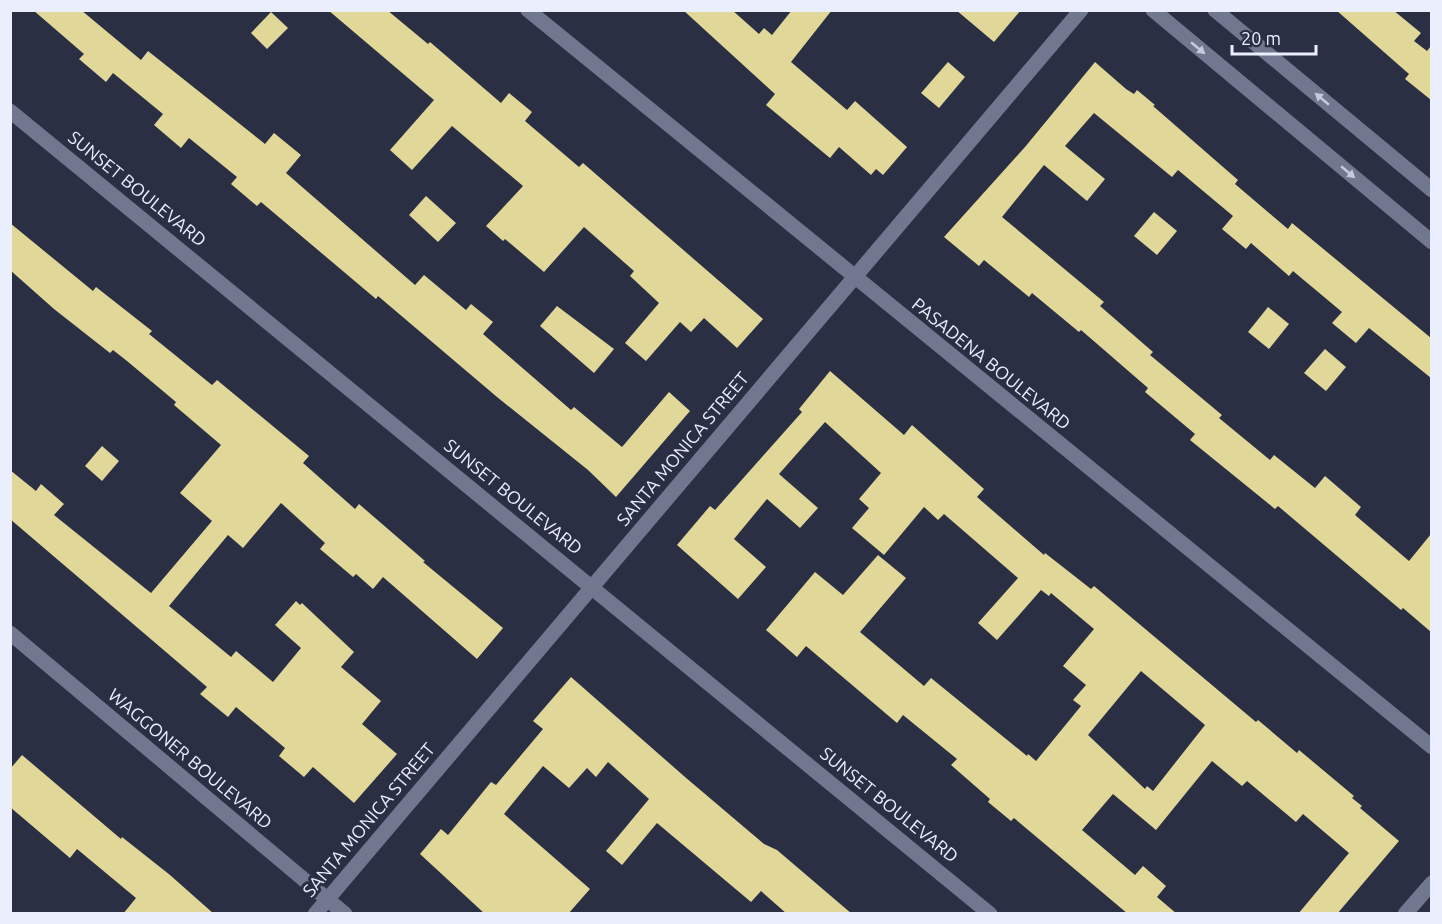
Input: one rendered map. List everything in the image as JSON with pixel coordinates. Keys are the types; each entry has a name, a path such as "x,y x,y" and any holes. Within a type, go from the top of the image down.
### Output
{"street":[{"name":"PASADENA BOULEVARD","path":"528,10 1431,747"},
{"name":"SANTA MONICA STREET","path":"315,914 1081,10"},
{"path":"1153,10 1431,240"},
{"path":"1215,10 1431,190"},
{"name":"SUNSET BOULEVARD","path":"10,111 990,914"},
{"name":"WAGGONER BOULEVARD","path":"10,633 345,914"},
{"path":"1405,914 1431,883"}],"building":[{"path":"33,10 81,10 141,60 148,51 265,144 274,133 301,155 286,173 415,285 424,275 466,310 471,304 493,322 483,334 571,410 574,407 622,447 669,392 690,411 616,497 588,470 497,397 378,296 376,299 261,202 257,206 231,184 237,177 189,138 181,148 154,125 163,114 113,73 106,82 79,59 84,54"},
{"path":"328,10 387,10 428,44 430,42 501,103 509,93 532,112 525,121 579,167 583,163 763,319 737,348 704,318 691,332 680,322 646,361 625,343 659,303 630,276 634,271 584,227 544,272 505,239 503,241 486,226 523,186 452,126 412,170 390,150 434,100"},
{"path":"683,10 732,10 759,34 764,28 772,35 792,10 832,10 791,62 847,110 855,101 907,147 883,175 876,169 871,175 839,147 830,158 766,105 775,94"},
{"path":"956,10 1021,10 994,42"},
{"path":"1336,10 1393,10 1421,33 1414,41 1427,51 1431,46 1431,100 1405,79 1409,74"},
{"path":"271,12 288,28 267,49 251,33"},
{"path":"948,62 965,77 939,108 921,93"},
{"path":"1095,62 1126,89 1134,94 1137,90 1155,105 1153,106 1238,180 1235,184 1288,229 1292,223 1431,338 1431,378 1369,328 1356,343 1332,323 1342,312 1293,271 1289,276 1251,243 1246,249 1222,229 1233,216 1178,170 1172,177 1094,113 1065,146 1105,179 1087,201 1044,165 1002,217 1104,302 1100,306 1153,352 1150,355 1222,415 1219,418 1270,460 1274,455 1315,488 1325,476 1361,507 1355,515 1409,561 1431,534 1431,632 1403,608 1401,610 1278,506 1275,509 1190,440 1195,434 1145,392 1148,388 1081,330 1079,332 1032,293 1029,297 984,260 979,266 944,237 1025,147"},
{"path":"426,196 456,223 438,242 409,215"},
{"path":"1154,212 1177,231 1157,255 1134,236"},
{"path":"10,223 93,291 96,287 152,331 149,334 212,385 217,380 309,456 303,463 355,509 359,504 425,561 423,562 503,628 477,659 383,577 373,589 356,574 353,577 320,549 325,543 281,503 243,548 228,535 169,606 231,657 236,651 273,682 301,648 275,625 296,601 300,605 302,603 354,652 341,667 381,701 362,724 397,754 354,803 313,767 304,777 279,756 285,748 236,707 228,717 200,694 207,687 10,519 10,470 36,491 41,484 64,504 54,515 151,593 212,521 180,493 221,445 174,405 176,402 127,361 113,350 110,353 54,309 10,270"},
{"path":"557,306 614,349 594,373 540,326"},
{"path":"1268,307 1289,324 1269,349 1248,332"},
{"path":"1325,349 1346,367 1326,391 1304,373"},
{"path":"830,371 904,435 912,425 984,489 977,497 1044,555 1045,553 1091,589 1094,586 1256,722 1258,720 1297,753 1299,750 1354,796 1352,798 1362,806 1360,808 1399,841 1337,914 1298,914 1349,853 1303,814 1296,822 1247,781 1242,786 1212,761 1156,830 1113,794 1082,830 1135,875 1143,866 1166,886 1157,897 1177,914 1128,914 1014,818 1011,821 988,802 990,799 951,765 957,759 903,715 897,723 806,646 797,657 766,630 815,572 843,595 878,555 906,578 860,632 924,686 931,678 1036,761 1081,706 1073,700 1086,685 1063,666 1094,629 1051,593 1049,596 1041,590 997,640 978,623 1018,578 944,514 938,520 924,507 884,555 852,528 869,508 859,499 881,473 825,422 779,474 818,508 800,528 767,499 734,539 766,567 738,599 677,545 710,506 715,510 802,412 799,409","holes":["1141,671 1205,725 1153,791 1147,786 1145,789 1088,735"]},
{"path":"102,446 119,461 102,481 85,466"},
{"path":"571,677 764,844 777,850 852,914 787,914 761,891 751,902 657,823 622,865 606,851 649,799 608,762 596,777 587,768 569,788 543,766 504,814 590,889 568,914 485,914 420,854 441,829 448,835 491,782 496,785 543,729 533,721"},
{"path":"22,755 121,839 122,837 170,875 214,914 123,914 136,898 77,849 70,858 10,807 10,769"}]}
